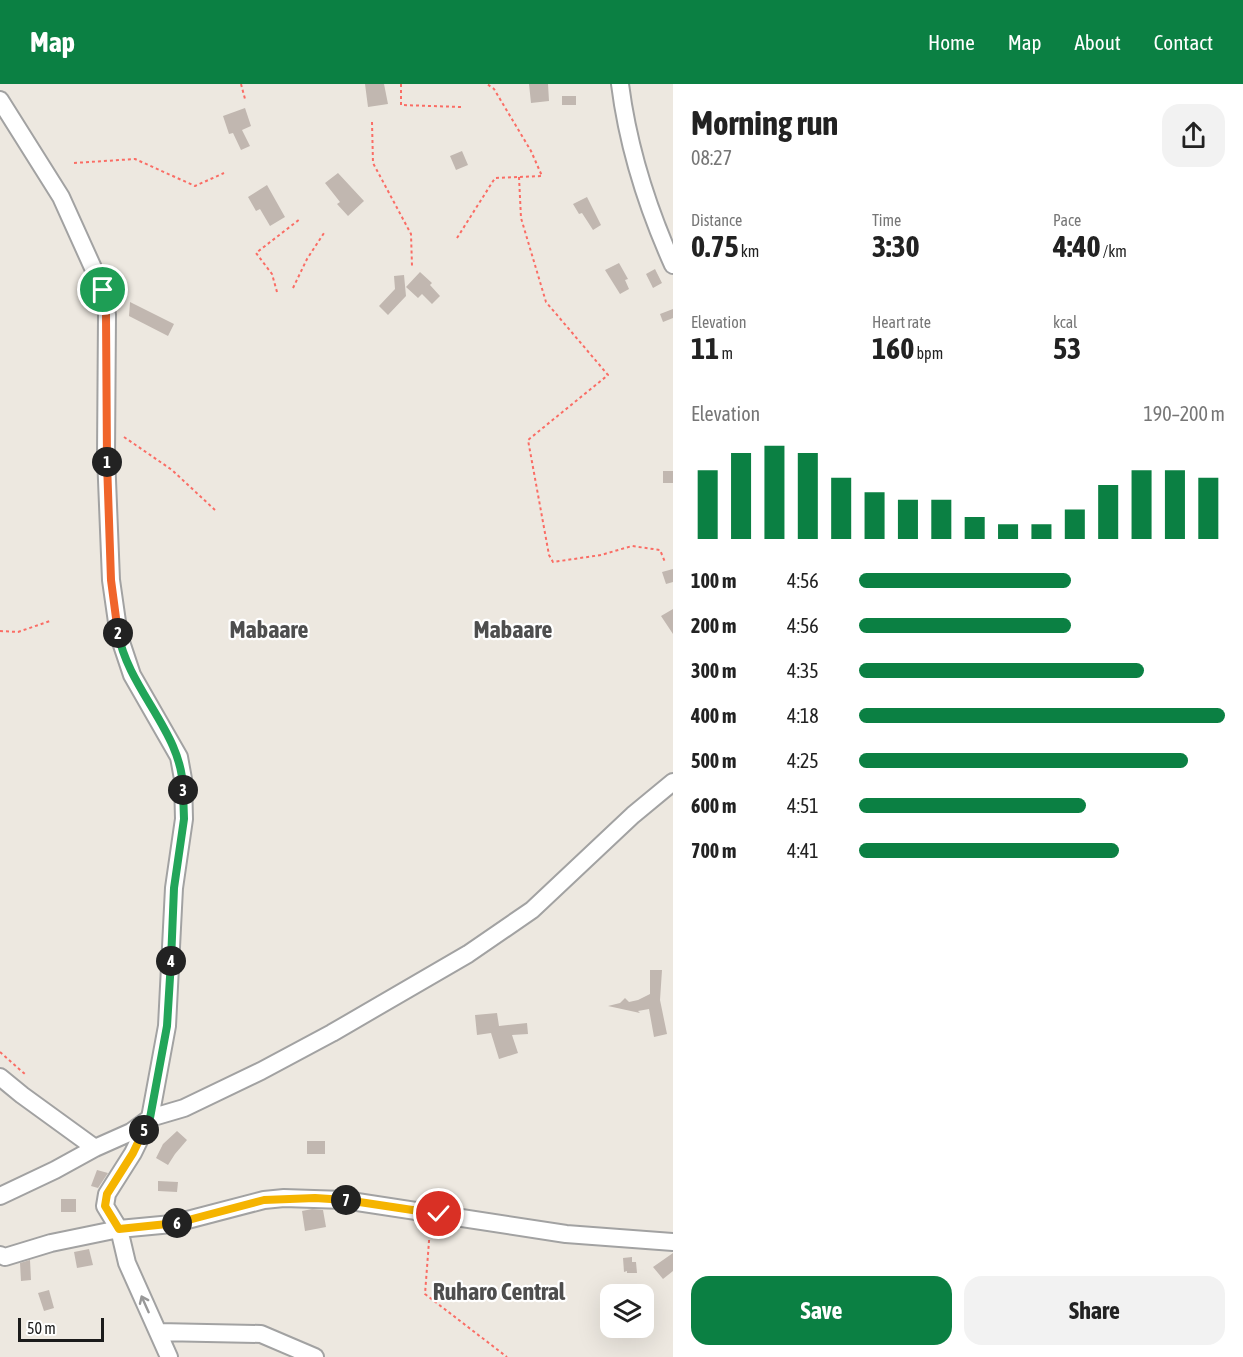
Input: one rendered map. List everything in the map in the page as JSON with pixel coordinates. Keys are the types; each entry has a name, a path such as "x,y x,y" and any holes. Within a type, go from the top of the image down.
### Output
{"street":[{"path":"620,84 636,168 673,265"},
{"path":"0,100 61,197 103,290 106,315 106,454 111,580 119,636 132,675 179,757 183,779 184,819 174,888 167,1026 150,1118 133,1153 107,1194 105,1206 119,1229 127,1263 170,1357"},
{"path":"0,1196 131,1132 150,1118 184,1108 261,1071 332,1033 468,954 532,910 673,782"},
{"path":"0,1077 95,1148"},
{"path":"0,1255 4,1257 51,1243 119,1229 172,1224 264,1200 284,1198 344,1200 566,1234 673,1242"},
{"path":"158,1332 261,1334 315,1357"}],"path":[{"path":"241,84 245,99"},
{"path":"401,84 401,105 461,107"},
{"path":"457,238 495,178 542,176 515,124 494,89 487,84"},
{"path":"372,122 373,163 411,234 412,266"},
{"path":"74,163 135,159 195,186 224,173"},
{"path":"519,177 520,218 546,303 608,375 528,441 549,555 552,562 601,555 632,546 660,550 665,562"},
{"path":"277,292 272,274 256,253 300,219"},
{"path":"293,288 307,259 324,233"},
{"path":"124,437 172,470 215,510"},
{"path":"0,631 18,632 50,621"},
{"path":"0,1052 26,1075"},
{"path":"431,1213 424,1294 507,1357"}],"building":[{"path":"365,84 384,84 388,104 368,107"},
{"path":"529,84 548,84 549,101 531,103"},
{"path":"562,96 576,96 576,105 562,105"},
{"path":"245,108 251,126 242,130 250,146 241,150 233,133 229,134 223,116"},
{"path":"462,151 468,165 456,170 450,156"},
{"path":"338,173 364,201 348,216 337,204 340,202 325,183"},
{"path":"267,185 285,217 270,226 260,209 256,211 248,197"},
{"path":"587,197 601,225 593,230 573,204"},
{"path":"619,263 628,279 625,280 629,289 620,294 605,270"},
{"path":"655,269 662,283 653,288 646,274"},
{"path":"420,272 432,283 430,285 440,296 432,304 422,294 418,298 406,287"},
{"path":"404,275 406,296 388,315 379,306 395,289 394,276"},
{"path":"130,302 174,324 168,336 129,316"},
{"path":"673,309 673,318 663,322 660,314"},
{"path":"663,471 673,471 673,483 663,483"},
{"path":"673,569 673,582 666,584 662,572"},
{"path":"673,609 673,634 661,616"},
{"path":"650,970 662,970 660,1000 667,1034 654,1037 649,1009 638,1011 640,1013 608,1006 620,1003 625,998 629,1002 650,994"},
{"path":"497,1013 499,1026 527,1023 528,1034 512,1035 518,1053 499,1059 491,1033 477,1035 475,1015"},
{"path":"177,1131 187,1140 168,1165 156,1158 163,1144"},
{"path":"307,1141 325,1141 325,1154 307,1154"},
{"path":"97,1170 108,1173 98,1188 91,1186"},
{"path":"158,1181 178,1182 177,1192 158,1191"},
{"path":"61,1199 76,1199 76,1212 61,1212"},
{"path":"323,1210 326,1227 305,1231 302,1211"},
{"path":"89,1249 93,1265 77,1268 74,1252"},
{"path":"673,1253 673,1271 663,1279 653,1267"},
{"path":"632,1257 632,1262 636,1262 637,1273 624,1272 623,1258"},
{"path":"30,1260 31,1280 21,1281 20,1263"},
{"path":"49,1290 54,1308 44,1311 38,1293"}],"district":[{"name":"Mabaare","path":"269,630"},
{"name":"Mabaare","path":"513,630"},
{"name":"Ruharo Central","path":"499,1292"}],"route":[{"path":"103,290 106,315 106,454 111,580 119,636 132,675 179,757 183,779 184,819 174,888 167,1026 150,1118 133,1153 107,1194 105,1206 119,1229 172,1224 264,1200 284,1198 344,1200 439,1214"}]}
